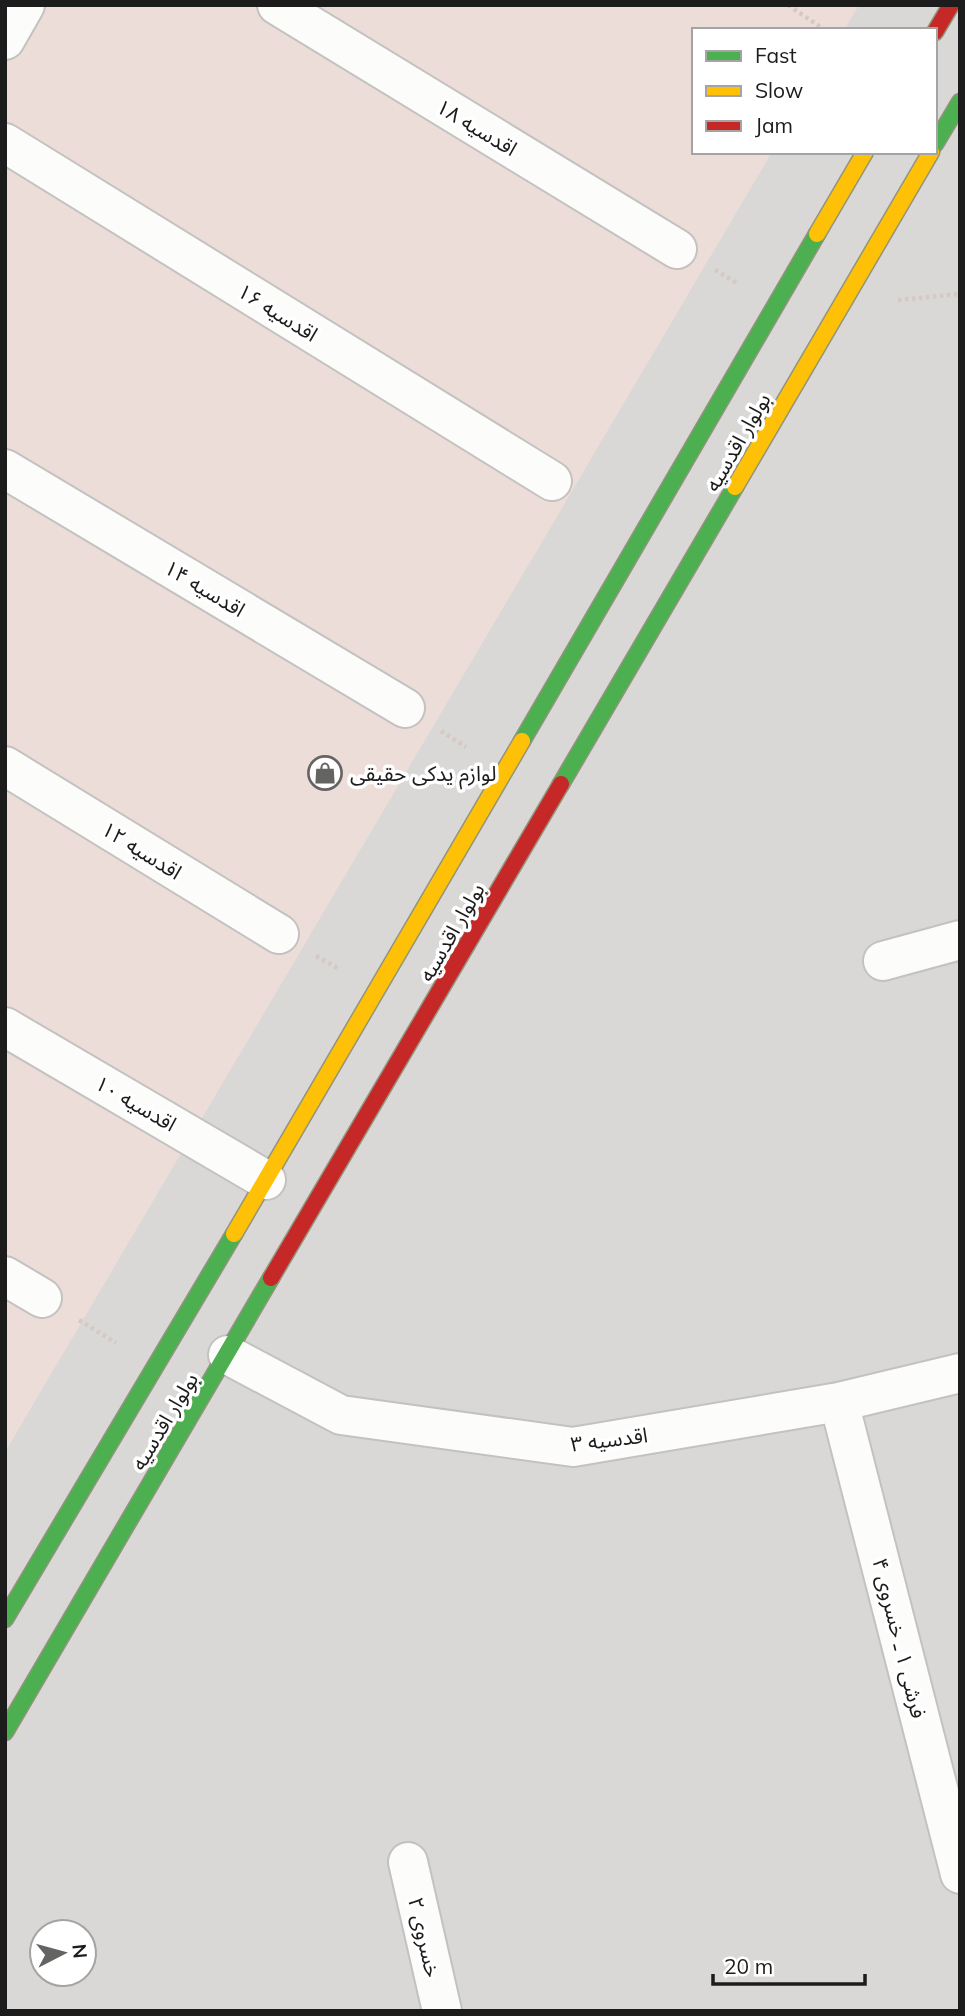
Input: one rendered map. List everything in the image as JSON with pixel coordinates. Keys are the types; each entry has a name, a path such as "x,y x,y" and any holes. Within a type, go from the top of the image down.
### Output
{"main road":[{"path":"937,29 951,5"},
{"path":"937,141 960,102"},
{"name":"بولوار اقدسیه","path":"5,1619 266,1180 864,154"},
{"name":"بولوار اقدسیه","path":"5,1732 930,154"}],"street":[{"path":"5,40 26,5"},
{"name":"اقدسیه ۱۸","path":"277,5 677,249"},
{"name":"اقدسیه ۱۶","path":"5,144 552,481"},
{"name":"اقدسیه ۱۴","path":"5,469 405,708"},
{"name":"اقدسیه ۱۲","path":"5,766 279,934"},
{"path":"883,961 960,940"},
{"name":"اقدسیه ۱۰","path":"5,1027 266,1180"},
{"path":"5,1276 42,1298"},
{"name":"اقدسیه ۳","path":"228,1355 341,1415 573,1447 839,1402 960,1373"},
{"name":"فرشی ۱ ـ خسروی ۴","path":"839,1402 960,1874"},
{"name":"خسروی ۲","path":"408,1863 442,2011"}],"path":[{"path":"788,5 822,28"},
{"path":"677,249 776,305"},
{"path":"405,708 504,771"},
{"path":"279,934 376,990"},
{"path":"42,1298 155,1368"}],"shaded area":[{"path":"5,5 960,5 960,2011 5,2011"},
{"path":"5,5 859,5 845,28 692,28 692,154 771,154 5,1452"}],"traffic: fast":[{"path":"937,141 960,102"},
{"path":"522,741 817,234"},
{"path":"561,784 735,487"},
{"path":"5,1619 234,1234"},
{"path":"5,1732 271,1278"}],"traffic: slow":[{"path":"817,234 864,154"},
{"path":"735,487 930,154"},
{"path":"234,1234 522,741"}],"traffic: jam":[{"path":"937,29 951,5"},
{"path":"271,1278 561,784"}],"place":[{"name":"لوازم یدکی حقیقی","path":"325,773"}]}
